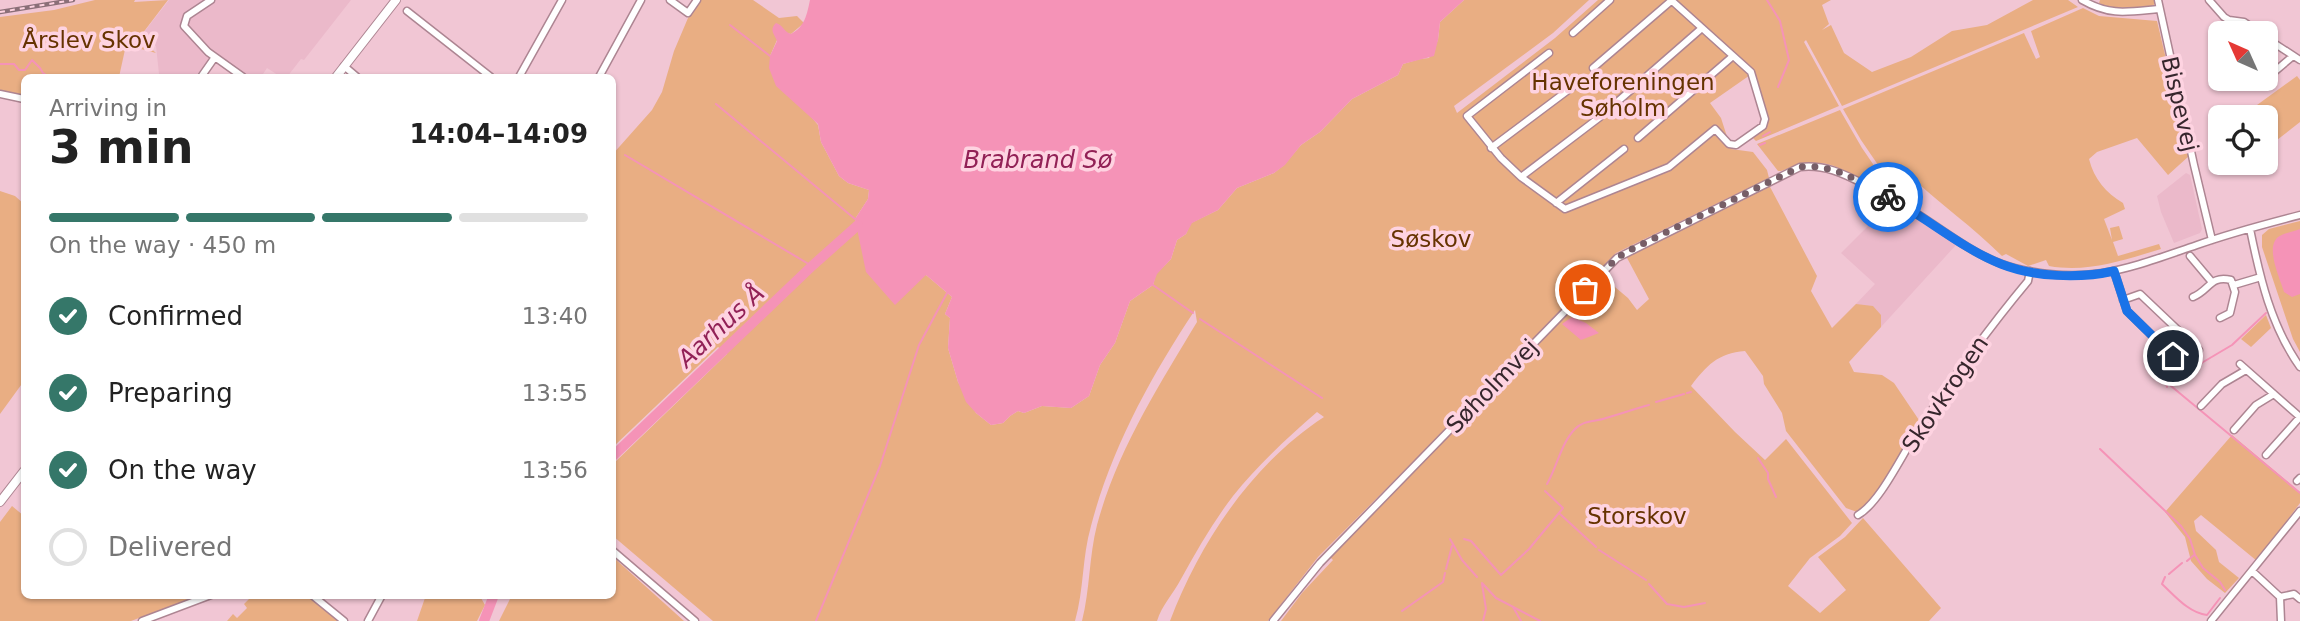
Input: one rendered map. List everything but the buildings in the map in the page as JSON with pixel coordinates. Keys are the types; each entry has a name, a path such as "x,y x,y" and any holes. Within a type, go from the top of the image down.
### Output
{"main road":[{"path":"338,74 396,0"},
{"path":"0,502 21,475"}],"street":[{"path":"211,0 187,16 184,26 215,57 239,74"},
{"path":"521,74 562,0"},
{"path":"601,74 641,0"},
{"path":"670,0 688,13 697,0"},
{"path":"1573,33 1610,0"},
{"path":"1549,53 1467,116 1491,148 1521,177 1568,209 1670,167 1715,129 1733,145 1763,126 1765,119 1753,77 1746,66 1671,0 1593,68"},
{"path":"2082,0 2115,12 2167,0"},
{"path":"2208,0 2224,18 2239,21"},
{"name":"Bispevej","path":"2158,4 2212,240"},
{"path":"407,11 487,74"},
{"path":"1616,103 1702,29"},
{"path":"2278,45 2300,60"},
{"path":"1638,138 1733,56"},
{"path":"2278,69 2293,56"},
{"path":"203,74 215,57"},
{"path":"344,66 353,74"},
{"path":"1491,148 1575,85"},
{"path":"0,94 21,98"},
{"path":"1521,177 1600,117"},
{"path":"1556,203 1624,149"},
{"name":"Søholmvej","path":"1273,621 1320,563 1617,258 1800,167 1814,165 1839,172 1911,209 2001,264 2030,271 2081,276 2137,266 2212,240 2300,215"},
{"path":"2250,229 2274,322 2300,367"},
{"path":"2190,256 2211,282"},
{"name":"Skovkrogen","path":"1858,515 1865,511 1889,478 1913,438 1986,334 2028,281 2030,271"},
{"path":"2114,271 2130,315 2173,356"},
{"path":"2234,285 2261,278"},
{"path":"2193,296 2211,282 2228,279 2234,285 2235,298 2230,313 2220,318"},
{"path":"2123,300 2140,293 2199,350"},
{"path":"2240,364 2300,417 2266,455"},
{"path":"2202,406 2222,384 2246,370"},
{"path":"2234,430 2256,405 2274,394"},
{"path":"2211,621 2300,511"},
{"path":"616,553 695,621"},
{"path":"2252,571 2280,597 2281,621"},
{"path":"2280,597 2294,594 2300,599"},
{"path":"142,621 200,599"},
{"path":"317,599 344,621"},
{"path":"368,621 381,599"}],"shaded area":[{"path":"169,0 351,0 304,60 301,59 289,74 276,74 267,68 263,74 242,74 214,53 197,74 159,74 156,46 141,36"},
{"path":"2186,173 2190,175 2202,229 2200,233 2174,243 2157,196"},
{"path":"1891,203 1956,245 1849,362 1832,329 1875,284 1841,253"}],"green space":[{"name":"Årslev Skov","path":"95,0 168,0 139,38 156,53 126,45 120,74 21,74 21,102 0,95 0,17 54,10"},
{"path":"700,0 753,0 779,18 797,16 804,23 791,34 786,33 777,40 770,56 818,125 821,142 839,176 848,183 869,190 868,199 855,219 858,225 952,297 945,314 950,318 948,348 958,382 976,413 991,425 1003,423 1018,411 1024,413 1042,406 1071,408 1089,396 1100,365 1115,343 1130,301 1153,285 1156,274 1171,259 1177,240 1186,234 1191,223 1218,210 1237,188 1274,173 1352,99 1398,75 1403,64 1429,58 1438,40 1440,22 1464,0 1589,0 1553,33 1454,106 1457,113 1555,38 1598,0 1831,0 1822,5 1829,24 1822,30 1831,25 1844,53 1872,72 1911,57 1952,31 1987,25 2033,0 2068,0 2078,7 1842,106 1806,40 1804,42 1839,106 1756,141 1754,135 1766,125 1753,73 1710,103 1721,118 1731,149 1753,152 1767,170 1769,178 1616,253 1493,382 1318,557 1268,621 1170,621 1197,562 1231,507 1274,458 1324,417 1317,412 1252,473 1233,496 1206,536 1157,621 1082,621 1094,537 1105,498 1140,420 1197,322 1195,310 1134,414 1099,497 1088,538 1075,621 713,621 616,539 616,461 727,354 718,347 616,444 616,150 652,110 662,92 674,51 688,18"},
{"path":"2100,0 2154,0 2155,4 2150,7 2110,8 2099,3"},
{"path":"2083,8 2099,16 2157,21 2189,156 2168,175 2137,138 2097,152 2089,159 2102,185 2123,203 2125,209 2104,219 2112,240 2110,228 2119,226 2123,239 2113,242 2118,256 2159,244 2161,249 2092,267 2049,266 2046,260 2028,266 2006,254 2002,256 1910,176 1895,197 1889,181 1843,109 2024,33 2036,59 2040,57 2031,31"},
{"path":"2297,76 2300,80 2300,122 2278,139 2278,105 2257,105"},
{"path":"1840,110 1888,186 1889,193 1828,164 1801,165 1778,171 1757,144"},
{"name":"Storskov","path":"1769,185 1817,276 1811,291 1832,328 1856,304 1873,306 1881,315 1881,327 1849,362 1854,372 1882,375 1894,383 1921,423 1875,495 1857,512 1846,508 1786,431 1782,413 1764,384 1763,376 1745,351 1720,358 1702,372 1691,386 1765,460 1786,439 1852,523 1840,536 1810,558 1788,586 1820,613 1846,590 1818,557 1845,537 1863,518 1941,608 1929,621 1281,621 1302,593 1333,560 1330,557 1603,277 1628,298 1637,310 1649,299 1626,256"},
{"path":"0,191 15,196 21,201 21,385 0,414"},
{"path":"2300,221 2300,352 2293,339 2262,247 2262,235 2269,229"},
{"path":"2266,315 2271,328 2251,347 2241,339"},
{"path":"2232,435 2300,492 2300,503 2257,561 2201,515 2194,521 2196,531 2216,550 2219,562 2239,578 2225,593 2207,579 2191,561 2185,537 2165,512"},
{"path":"12,506 21,514 21,599 189,599 131,621 0,621 0,522"},
{"path":"616,560 684,621 499,621 510,599 616,599"},
{"path":"249,599 312,599 340,621 227,621 233,614 237,618 247,608 244,604"},
{"path":"425,599 482,599 485,605 477,621 417,621"}],"water":[{"name":"Brabrand Sø","path":"810,0 1464,0 1440,22 1434,56 1403,64 1398,75 1352,99 1320,132 1301,145 1285,165 1274,173 1237,188 1218,210 1192,223 1186,234 1177,240 1171,259 1157,274 1153,285 1130,301 1115,343 1100,365 1089,396 1071,408 1042,406 1024,413 1018,411 1003,423 991,425 966,402 958,382 948,348 950,318 945,314 952,297 926,275 895,305 866,272 855,219 868,199 869,190 848,183 839,176 821,142 818,124 776,86 769,68 770,56 777,41 773,28 776,23 791,34 796,31 805,20"},
{"path":"2300,229 2300,294 2292,297 2284,292 2273,248 2278,237"},
{"path":"1572,317 1599,333 1581,340 1562,324"}],"waterway":[{"path":"1767,0 1780,21 1789,60 1778,87"},
{"path":"730,25 770,56"},
{"path":"0,64 14,64 19,70 25,70 32,60 44,74"},
{"path":"716,104 855,219"},
{"path":"1763,136 1770,132"},
{"path":"1760,145 1765,143"},
{"path":"625,155 812,266"},
{"name":"Aarhus Å","path":"616,453 858,225"},
{"path":"1153,285 1193,313"},
{"path":"816,621 880,466 919,345 947,293"},
{"path":"2188,371 2232,345 2266,313"},
{"path":"1200,319 1322,398"},
{"path":"2167,387 2166,382 2185,372"},
{"path":"2171,386 2300,493"},
{"path":"1687,393 1691,392"},
{"path":"1656,402 1684,394"},
{"path":"1547,484 1566,441 1578,426 1649,405"},
{"path":"2100,449 2181,526 2203,568 2220,582 2225,590"},
{"path":"1758,458 1768,473 1776,497"},
{"path":"1464,539 1471,541 1501,575 1529,549 1563,508 1545,491"},
{"path":"1560,514 1596,547"},
{"path":"1450,539 1462,560 1477,577"},
{"path":"1446,569 1452,546"},
{"path":"1599,550 1646,580"},
{"path":"2187,561 2194,555"},
{"path":"2169,574 2182,563"},
{"path":"1402,611 1443,582 1445,573"},
{"path":"2165,577 2162,584 2200,614 2207,615 2220,598"},
{"path":"1482,583 1496,598 1540,621"},
{"path":"1482,584 1486,609 1483,621"},
{"path":"1649,584 1667,604 1684,607 1705,603"},
{"name":"Aarhus Å","path":"484,621 492,599"},
{"path":"1513,607 1521,621"}],"railway":[{"path":"0,12 73,0"}],"way so far":[{"path":"1585,290 1617,258 1628,251 1800,167 1826,167 1888,197"}],"route":[{"path":"1888,197 2001,264 2065,276 2114,271 2127,311 2173,356"}],"park label":[{"name":"Haveforeningen Søholm","path":"1623,95"},
{"name":"Søskov","path":"1431,239"}]}
